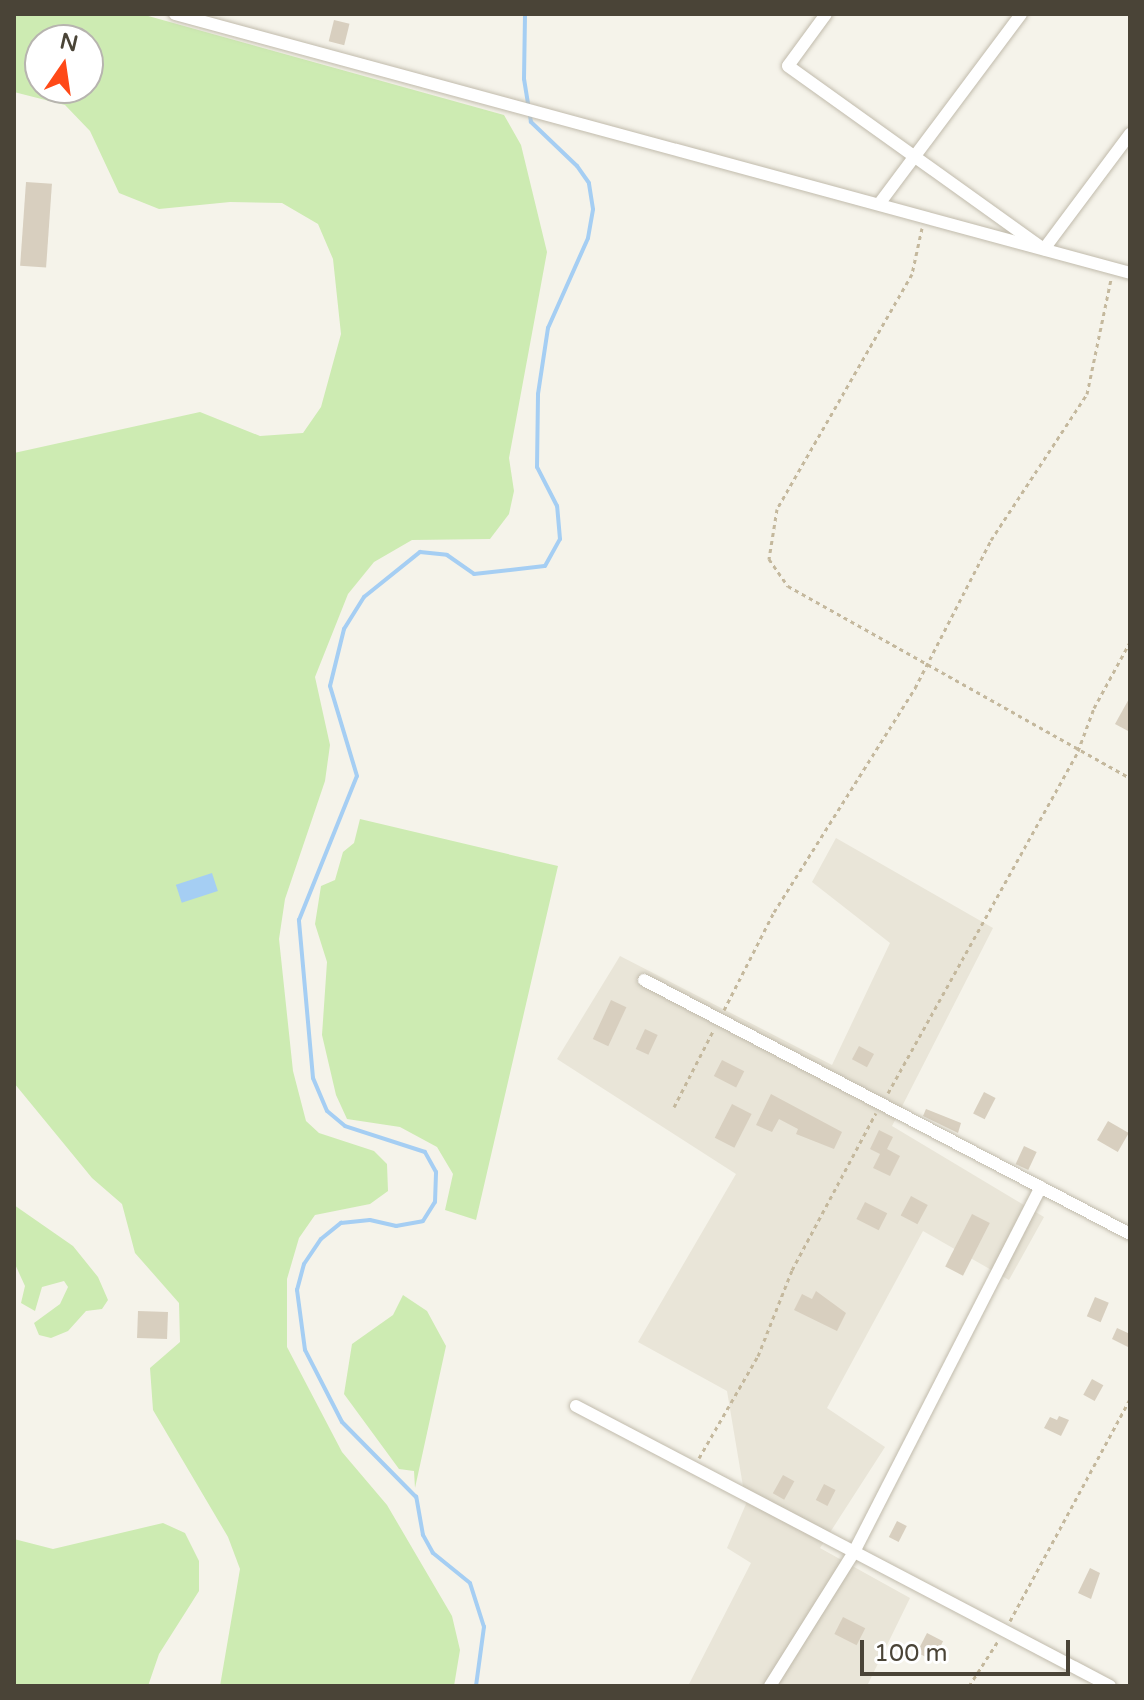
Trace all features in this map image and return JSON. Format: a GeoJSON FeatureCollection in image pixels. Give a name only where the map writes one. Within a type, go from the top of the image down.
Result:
{"type":"FeatureCollection","features":[{"type":"Feature","properties":{"kind":"street"},"geometry":{"type":"LineString","coordinates":[[175,14],[1130,273]]}},
{"type":"Feature","properties":{"kind":"street"},"geometry":{"type":"LineString","coordinates":[[826,14],[788,66],[1044,249]]}},
{"type":"Feature","properties":{"kind":"street"},"geometry":{"type":"LineString","coordinates":[[879,204],[1021,14]]}},
{"type":"Feature","properties":{"kind":"street"},"geometry":{"type":"LineString","coordinates":[[1044,249],[1130,134]]}},
{"type":"Feature","properties":{"kind":"street"},"geometry":{"type":"LineString","coordinates":[[644,980],[1130,1234]]}},
{"type":"Feature","properties":{"kind":"street"},"geometry":{"type":"LineString","coordinates":[[770,1686],[854,1552],[1041,1187]]}},
{"type":"Feature","properties":{"kind":"street"},"geometry":{"type":"LineString","coordinates":[[576,1406],[1110,1686]]}},
{"type":"Feature","properties":{"kind":"path"},"geometry":{"type":"LineString","coordinates":[[925,217],[912,274],[777,509],[769,559],[788,586],[1130,778]]}},
{"type":"Feature","properties":{"kind":"path"},"geometry":{"type":"LineString","coordinates":[[674,1107],[774,912],[927,665],[991,540],[1087,394],[1113,268]]}},
{"type":"Feature","properties":{"kind":"path"},"geometry":{"type":"LineString","coordinates":[[1078,751],[1094,708],[1130,642]]}},
{"type":"Feature","properties":{"kind":"path"},"geometry":{"type":"LineString","coordinates":[[969,1686],[1004,1630],[1130,1399]]}},
{"type":"Feature","properties":{"kind":"shaded area"},"geometry":{"type":"Polygon","coordinates":[[[836,838],[993,928],[892,1126],[1044,1217],[1009,1280],[923,1231],[827,1408],[885,1447],[820,1548],[910,1598],[867,1686],[688,1686],[751,1563],[727,1548],[746,1504],[727,1391],[638,1342],[736,1174],[557,1059],[620,956],[832,1065],[890,943],[812,882],[836,838]]]}},
{"type":"Feature","properties":{"kind":"green space"},"geometry":{"type":"Polygon","coordinates":[[[14,14],[141,14],[504,115],[521,145],[547,252],[509,458],[514,491],[509,514],[490,539],[412,540],[374,562],[348,594],[315,677],[330,745],[325,781],[285,899],[279,939],[293,1071],[306,1121],[319,1133],[374,1151],[387,1164],[388,1191],[370,1204],[315,1215],[299,1238],[287,1279],[287,1347],[342,1452],[387,1505],[452,1616],[460,1650],[454,1686],[220,1686],[240,1569],[228,1537],[153,1410],[150,1368],[180,1342],[179,1303],[135,1253],[122,1204],[92,1178],[14,1083],[14,453],[200,412],[260,436],[303,433],[321,407],[341,334],[333,259],[318,224],[282,203],[230,202],[159,209],[119,193],[90,131],[61,104],[104,104],[104,24],[24,24],[24,95],[14,92],[14,14]]]}},
{"type":"Feature","properties":{"kind":"green space"},"geometry":{"type":"Polygon","coordinates":[[[360,819],[558,866],[476,1220],[445,1210],[453,1174],[437,1147],[400,1127],[347,1119],[336,1095],[322,1035],[327,962],[315,924],[321,886],[335,880],[343,852],[354,843],[360,819]]]}},
{"type":"Feature","properties":{"kind":"green space"},"geometry":{"type":"Polygon","coordinates":[[[14,1205],[73,1246],[98,1277],[108,1300],[102,1309],[86,1311],[68,1331],[51,1338],[39,1335],[34,1323],[60,1304],[68,1287],[64,1281],[42,1287],[35,1311],[21,1303],[25,1286],[14,1262],[14,1205]]]}},
{"type":"Feature","properties":{"kind":"green space"},"geometry":{"type":"Polygon","coordinates":[[[403,1295],[427,1311],[446,1346],[415,1488],[414,1471],[399,1469],[344,1394],[352,1344],[393,1315],[403,1295]]]}},
{"type":"Feature","properties":{"kind":"green space"},"geometry":{"type":"Polygon","coordinates":[[[163,1523],[185,1533],[199,1561],[199,1591],[159,1654],[148,1686],[14,1686],[14,1539],[53,1549],[163,1523]]]}},
{"type":"Feature","properties":{"kind":"water"},"geometry":{"type":"Polygon","coordinates":[[[212,873],[218,891],[182,903],[176,885],[212,873]]]}},
{"type":"Feature","properties":{"kind":"building"},"geometry":{"type":"Polygon","coordinates":[[[334,20],[350,24],[344,45],[329,41],[334,20]]]}},
{"type":"Feature","properties":{"kind":"building"},"geometry":{"type":"Polygon","coordinates":[[[26,182],[52,184],[46,268],[20,266],[26,182]]]}},
{"type":"Feature","properties":{"kind":"building"},"geometry":{"type":"Polygon","coordinates":[[[1130,697],[1130,732],[1115,724],[1130,697]]]}},
{"type":"Feature","properties":{"kind":"building"},"geometry":{"type":"Polygon","coordinates":[[[611,1000],[626,1007],[608,1046],[593,1039],[611,1000]]]}},
{"type":"Feature","properties":{"kind":"building"},"geometry":{"type":"Polygon","coordinates":[[[645,1029],[658,1035],[648,1055],[636,1049],[645,1029]]]}},
{"type":"Feature","properties":{"kind":"building"},"geometry":{"type":"Polygon","coordinates":[[[859,1046],[874,1054],[867,1067],[852,1059],[859,1046]]]}},
{"type":"Feature","properties":{"kind":"building"},"geometry":{"type":"Polygon","coordinates":[[[722,1060],[744,1071],[736,1087],[714,1076],[722,1060]]]}},
{"type":"Feature","properties":{"kind":"building"},"geometry":{"type":"Polygon","coordinates":[[[984,1092],[996,1098],[985,1119],[973,1113],[984,1092]]]}},
{"type":"Feature","properties":{"kind":"building"},"geometry":{"type":"Polygon","coordinates":[[[771,1094],[842,1132],[834,1149],[796,1134],[798,1129],[779,1119],[772,1132],[756,1125],[771,1094]]]}},
{"type":"Feature","properties":{"kind":"building"},"geometry":{"type":"Polygon","coordinates":[[[732,1104],[752,1114],[734,1148],[715,1138],[732,1104]]]}},
{"type":"Feature","properties":{"kind":"building"},"geometry":{"type":"Polygon","coordinates":[[[926,1109],[961,1123],[958,1133],[923,1116],[926,1109]]]}},
{"type":"Feature","properties":{"kind":"building"},"geometry":{"type":"Polygon","coordinates":[[[1108,1121],[1129,1133],[1118,1152],[1097,1140],[1108,1121]]]}},
{"type":"Feature","properties":{"kind":"building"},"geometry":{"type":"Polygon","coordinates":[[[879,1130],[893,1137],[887,1149],[900,1156],[890,1176],[873,1168],[880,1154],[870,1149],[879,1130]]]}},
{"type":"Feature","properties":{"kind":"building"},"geometry":{"type":"Polygon","coordinates":[[[1024,1146],[1037,1152],[1028,1170],[1016,1164],[1024,1146]]]}},
{"type":"Feature","properties":{"kind":"building"},"geometry":{"type":"Polygon","coordinates":[[[911,1196],[928,1205],[917,1224],[901,1215],[911,1196]]]}},
{"type":"Feature","properties":{"kind":"building"},"geometry":{"type":"Polygon","coordinates":[[[865,1202],[887,1213],[879,1230],[856,1219],[865,1202]]]}},
{"type":"Feature","properties":{"kind":"building"},"geometry":{"type":"Polygon","coordinates":[[[972,1214],[990,1223],[963,1276],[945,1267],[972,1214]]]}},
{"type":"Feature","properties":{"kind":"building"},"geometry":{"type":"Polygon","coordinates":[[[816,1291],[846,1313],[837,1331],[794,1310],[802,1294],[812,1299],[816,1291]]]}},
{"type":"Feature","properties":{"kind":"building"},"geometry":{"type":"Polygon","coordinates":[[[1095,1297],[1109,1303],[1101,1322],[1087,1316],[1095,1297]]]}},
{"type":"Feature","properties":{"kind":"building"},"geometry":{"type":"Polygon","coordinates":[[[138,1311],[168,1312],[167,1339],[137,1338],[138,1311]]]}},
{"type":"Feature","properties":{"kind":"building"},"geometry":{"type":"Polygon","coordinates":[[[1117,1328],[1130,1334],[1130,1348],[1112,1339],[1117,1328]]]}},
{"type":"Feature","properties":{"kind":"building"},"geometry":{"type":"Polygon","coordinates":[[[1092,1379],[1103,1385],[1095,1401],[1083,1395],[1092,1379]]]}},
{"type":"Feature","properties":{"kind":"building"},"geometry":{"type":"Polygon","coordinates":[[[1059,1416],[1069,1420],[1061,1436],[1044,1428],[1050,1417],[1057,1420],[1059,1416]]]}},
{"type":"Feature","properties":{"kind":"building"},"geometry":{"type":"Polygon","coordinates":[[[783,1475],[794,1481],[784,1500],[773,1493],[783,1475]]]}},
{"type":"Feature","properties":{"kind":"building"},"geometry":{"type":"Polygon","coordinates":[[[824,1484],[836,1490],[827,1506],[816,1500],[824,1484]]]}},
{"type":"Feature","properties":{"kind":"building"},"geometry":{"type":"Polygon","coordinates":[[[897,1521],[907,1526],[899,1542],[889,1537],[897,1521]]]}},
{"type":"Feature","properties":{"kind":"building"},"geometry":{"type":"Polygon","coordinates":[[[1090,1568],[1100,1573],[1091,1599],[1078,1593],[1090,1568]]]}},
{"type":"Feature","properties":{"kind":"building"},"geometry":{"type":"Polygon","coordinates":[[[843,1617],[865,1628],[857,1645],[834,1634],[843,1617]]]}},
{"type":"Feature","properties":{"kind":"building"},"geometry":{"type":"Polygon","coordinates":[[[927,1633],[943,1641],[933,1661],[917,1653],[927,1633]]]}},
{"type":"Feature","properties":{"kind":"waterway"},"geometry":{"type":"LineString","coordinates":[[476,1686],[484,1627],[470,1583],[433,1553],[423,1535],[416,1497],[342,1422],[305,1350],[297,1290],[304,1264],[321,1239],[341,1223],[370,1220],[396,1226],[423,1221],[435,1202],[436,1172],[425,1152],[345,1126],[327,1111],[313,1078],[299,920],[357,776],[330,686],[344,629],[364,597],[420,552],[447,555],[474,574],[545,566],[560,539],[557,506],[537,467],[538,394],[548,328],[588,238],[593,209],[589,183],[577,166],[531,122],[524,79],[525,14]]}}]}
